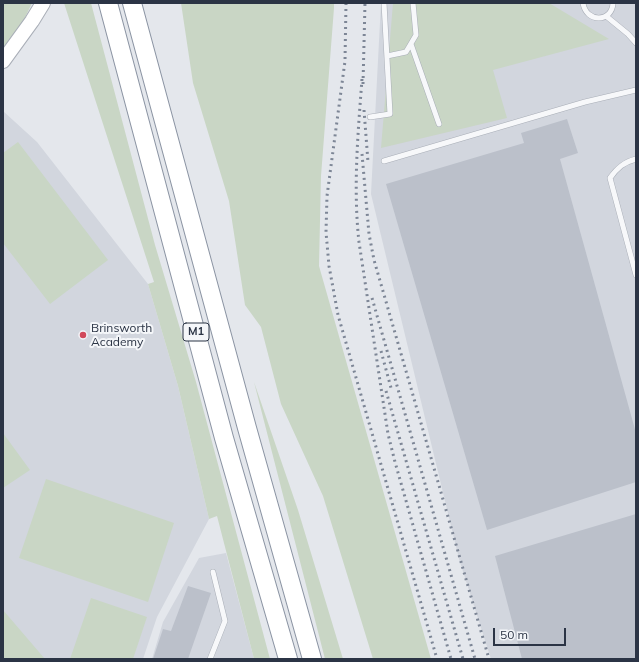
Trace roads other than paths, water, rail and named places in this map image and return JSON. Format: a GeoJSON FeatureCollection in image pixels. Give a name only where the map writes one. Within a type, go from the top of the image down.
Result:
{"type":"FeatureCollection","features":[{"type":"Feature","properties":{"kind":"highway","name":"M1"},"geometry":{"type":"LineString","coordinates":[[108,3],[224,438],[288,659]]}},
{"type":"Feature","properties":{"kind":"highway","name":"M1"},"geometry":{"type":"LineString","coordinates":[[132,3],[246,428],[312,659]]}},
{"type":"Feature","properties":{"kind":"main road"},"geometry":{"type":"LineString","coordinates":[[3,61],[43,3]]}},
{"type":"Feature","properties":{"kind":"lane"},"geometry":{"type":"LineString","coordinates":[[370,117],[390,114],[384,3]]}},
{"type":"Feature","properties":{"kind":"lane"},"geometry":{"type":"LineString","coordinates":[[387,56],[406,52],[416,34],[413,3]]}},
{"type":"Feature","properties":{"kind":"lane"},"geometry":{"type":"LineString","coordinates":[[583,3],[586,12],[595,18],[606,16],[612,10],[613,3]]}},
{"type":"Feature","properties":{"kind":"lane"},"geometry":{"type":"LineString","coordinates":[[606,16],[628,34],[636,43]]}},
{"type":"Feature","properties":{"kind":"lane"},"geometry":{"type":"LineString","coordinates":[[411,44],[439,124]]}},
{"type":"Feature","properties":{"kind":"lane"},"geometry":{"type":"LineString","coordinates":[[384,161],[585,102],[636,90]]}},
{"type":"Feature","properties":{"kind":"lane"},"geometry":{"type":"LineString","coordinates":[[636,159],[629,161],[618,168],[610,178],[636,275]]}},
{"type":"Feature","properties":{"kind":"lane"},"geometry":{"type":"LineString","coordinates":[[210,659],[225,621],[213,572]]}},
{"type":"Feature","properties":{"kind":"railway"},"geometry":{"type":"LineString","coordinates":[[346,3],[345,61],[327,196],[326,232],[329,266],[338,315],[437,659]]}},
{"type":"Feature","properties":{"kind":"railway"},"geometry":{"type":"LineString","coordinates":[[363,84],[365,3]]}},
{"type":"Feature","properties":{"kind":"railway"},"geometry":{"type":"LineString","coordinates":[[362,79],[356,181],[357,222],[388,434],[451,659]]}},
{"type":"Feature","properties":{"kind":"railway"},"geometry":{"type":"LineString","coordinates":[[364,110],[368,162]]}},
{"type":"Feature","properties":{"kind":"railway"},"geometry":{"type":"LineString","coordinates":[[362,154],[369,234],[374,260],[489,659]]}},
{"type":"Feature","properties":{"kind":"railway"},"geometry":{"type":"LineString","coordinates":[[372,298],[475,659]]}},
{"type":"Feature","properties":{"kind":"railway"},"geometry":{"type":"LineString","coordinates":[[381,351],[391,388]]}},
{"type":"Feature","properties":{"kind":"railway"},"geometry":{"type":"LineString","coordinates":[[386,391],[463,659]]}},
{"type":"Feature","properties":{"kind":"place","name":"Brinsworth Academy"},"geometry":{"type":"Point","coordinates":[83,335]}}]}
